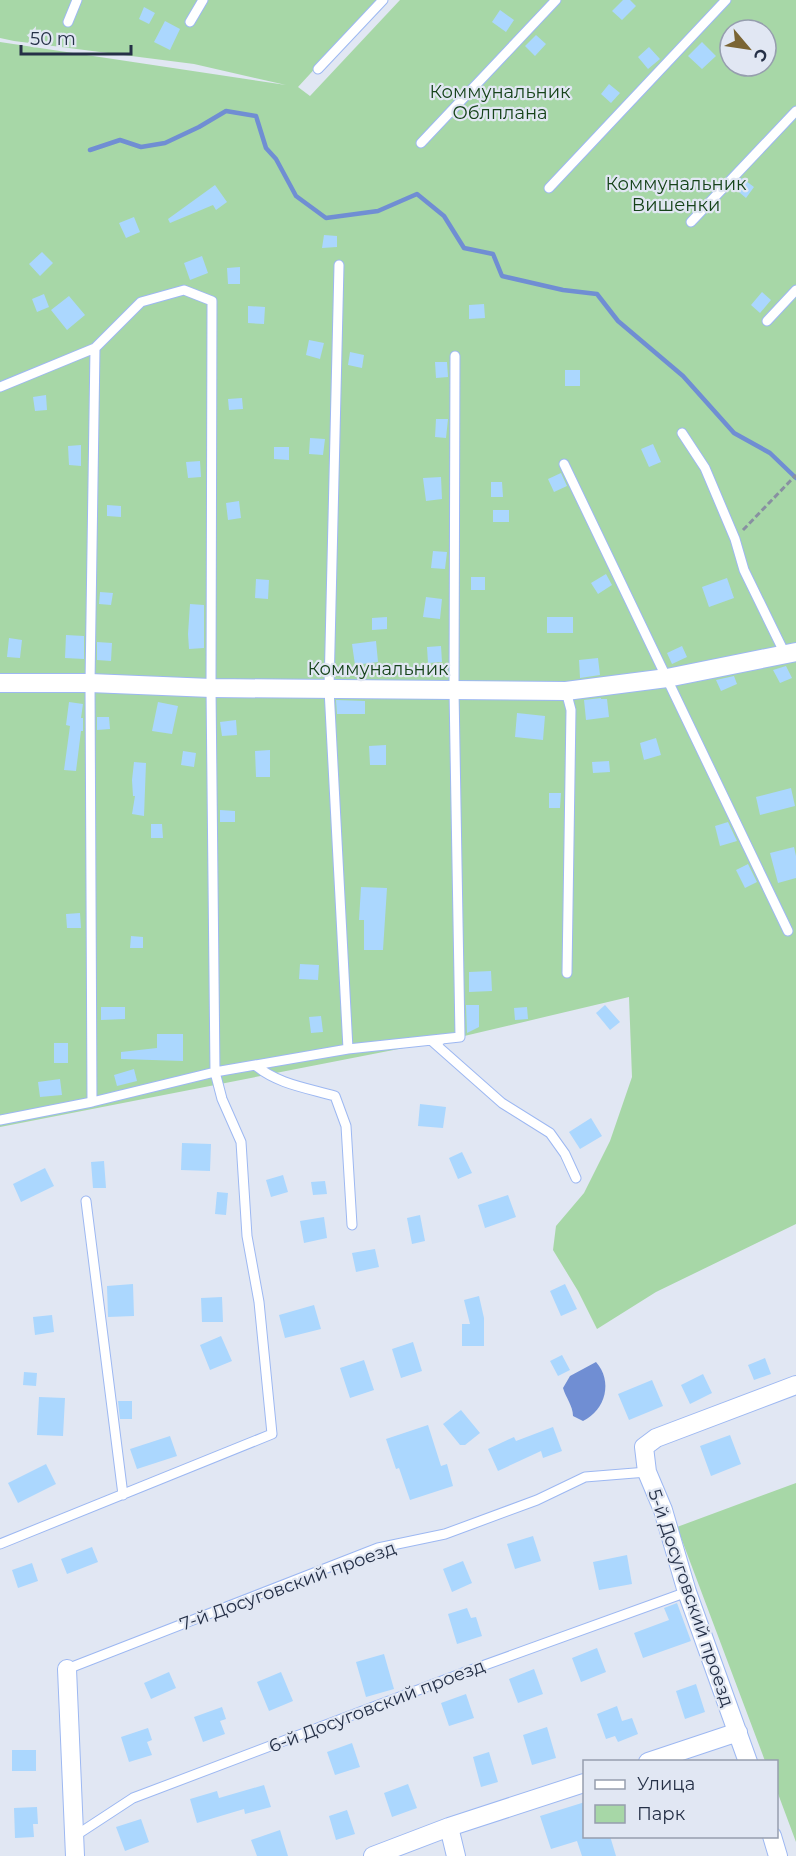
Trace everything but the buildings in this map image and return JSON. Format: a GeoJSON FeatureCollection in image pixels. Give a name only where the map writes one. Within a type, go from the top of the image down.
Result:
{"type":"FeatureCollection","features":[{"type":"Feature","properties":{"kind":"street"},"geometry":{"type":"LineString","coordinates":[[0,683],[90,683],[211,688],[566,691],[667,678],[791,653]]}},
{"type":"Feature","properties":{"kind":"street","name":"5-й Досуговский проезд"},"geometry":{"type":"LineString","coordinates":[[748,1760],[687,1592],[663,1510],[647,1472],[644,1447],[656,1438],[796,1384]]}},
{"type":"Feature","properties":{"kind":"street"},"geometry":{"type":"LineString","coordinates":[[67,1669],[75,1856]]}},
{"type":"Feature","properties":{"kind":"street"},"geometry":{"type":"LineString","coordinates":[[651,1760],[738,1732]]}},
{"type":"Feature","properties":{"kind":"street"},"geometry":{"type":"LineString","coordinates":[[373,1856],[449,1827],[583,1784]]}},
{"type":"Feature","properties":{"kind":"street"},"geometry":{"type":"LineString","coordinates":[[449,1827],[456,1856]]}},
{"type":"Feature","properties":{"kind":"street"},"geometry":{"type":"LineString","coordinates":[[772,1838],[778,1856]]}},
{"type":"Feature","properties":{"kind":"lane"},"geometry":{"type":"LineString","coordinates":[[68,22],[77,0]]}},
{"type":"Feature","properties":{"kind":"lane"},"geometry":{"type":"LineString","coordinates":[[190,22],[203,0]]}},
{"type":"Feature","properties":{"kind":"lane"},"geometry":{"type":"LineString","coordinates":[[318,69],[383,0]]}},
{"type":"Feature","properties":{"kind":"lane"},"geometry":{"type":"LineString","coordinates":[[421,143],[556,0]]}},
{"type":"Feature","properties":{"kind":"lane"},"geometry":{"type":"LineString","coordinates":[[549,188],[726,0]]}},
{"type":"Feature","properties":{"kind":"lane"},"geometry":{"type":"LineString","coordinates":[[691,222],[796,111]]}},
{"type":"Feature","properties":{"kind":"lane"},"geometry":{"type":"LineString","coordinates":[[339,265],[329,688],[348,1049]]}},
{"type":"Feature","properties":{"kind":"lane"},"geometry":{"type":"LineString","coordinates":[[0,387],[95,348],[141,302],[184,290],[212,301],[211,688],[215,1072],[222,1099],[241,1142],[248,1236],[259,1302],[272,1434],[0,1544]]}},
{"type":"Feature","properties":{"kind":"lane"},"geometry":{"type":"LineString","coordinates":[[767,321],[796,290]]}},
{"type":"Feature","properties":{"kind":"lane"},"geometry":{"type":"LineString","coordinates":[[92,1102],[90,683],[95,348]]}},
{"type":"Feature","properties":{"kind":"lane"},"geometry":{"type":"LineString","coordinates":[[455,356],[454,690],[460,1037]]}},
{"type":"Feature","properties":{"kind":"lane"},"geometry":{"type":"LineString","coordinates":[[682,433],[705,468],[735,539],[744,570],[791,653]]}},
{"type":"Feature","properties":{"kind":"lane"},"geometry":{"type":"LineString","coordinates":[[564,464],[789,931]]}},
{"type":"Feature","properties":{"kind":"lane"},"geometry":{"type":"LineString","coordinates":[[566,691],[571,710],[567,973]]}},
{"type":"Feature","properties":{"kind":"lane"},"geometry":{"type":"LineString","coordinates":[[0,1120],[92,1102],[215,1072],[348,1049],[460,1037]]}},
{"type":"Feature","properties":{"kind":"lane"},"geometry":{"type":"LineString","coordinates":[[460,1037],[433,1042],[502,1103],[550,1133],[565,1154],[576,1178]]}},
{"type":"Feature","properties":{"kind":"lane"},"geometry":{"type":"LineString","coordinates":[[255,1065],[267,1075],[335,1096],[346,1126],[352,1225]]}},
{"type":"Feature","properties":{"kind":"lane"},"geometry":{"type":"LineString","coordinates":[[86,1201],[123,1495]]}},
{"type":"Feature","properties":{"kind":"lane","name":"7-й Досуговский проезд"},"geometry":{"type":"LineString","coordinates":[[67,1669],[378,1548],[445,1534],[537,1500],[585,1477],[647,1472]]}},
{"type":"Feature","properties":{"kind":"lane","name":"6-й Досуговский проезд"},"geometry":{"type":"LineString","coordinates":[[75,1836],[133,1798],[471,1670],[687,1592]]}},
{"type":"Feature","properties":{"kind":"path"},"geometry":{"type":"LineString","coordinates":[[735,539],[796,475]]}},
{"type":"Feature","properties":{"kind":"green space","name":"Коммунальник"},"geometry":{"type":"Polygon","coordinates":[[[0,0],[378,0],[298,87],[310,96],[400,0],[796,0],[796,1224],[656,1292],[597,1329],[578,1291],[553,1250],[556,1226],[584,1193],[610,1141],[632,1077],[629,997],[460,1037],[0,1127],[0,42],[286,85],[194,64],[0,38],[0,0]]]}},
{"type":"Feature","properties":{"kind":"green space"},"geometry":{"type":"Polygon","coordinates":[[[796,1483],[796,1842],[778,1794],[778,1760],[765,1760],[677,1527],[796,1483]]]}},
{"type":"Feature","properties":{"kind":"water"},"geometry":{"type":"Polygon","coordinates":[[[596,1362],[604,1378],[604,1394],[597,1410],[583,1421],[573,1416],[563,1388],[570,1376],[596,1362]]]}},
{"type":"Feature","properties":{"kind":"waterway"},"geometry":{"type":"LineString","coordinates":[[90,150],[120,140],[141,147],[165,143],[226,111],[256,116],[266,148],[276,159],[296,196],[326,218],[378,211],[417,194],[444,216],[464,248],[493,254],[502,276],[563,290],[597,294],[618,321],[683,376],[734,433],[770,453],[796,478]]}},
{"type":"Feature","properties":{"kind":"park label","name":"Коммунальник Облплана"},"geometry":{"type":"Point","coordinates":[500,102]}},
{"type":"Feature","properties":{"kind":"park label","name":"Коммунальник Вишенки"},"geometry":{"type":"Point","coordinates":[676,194]}}]}
